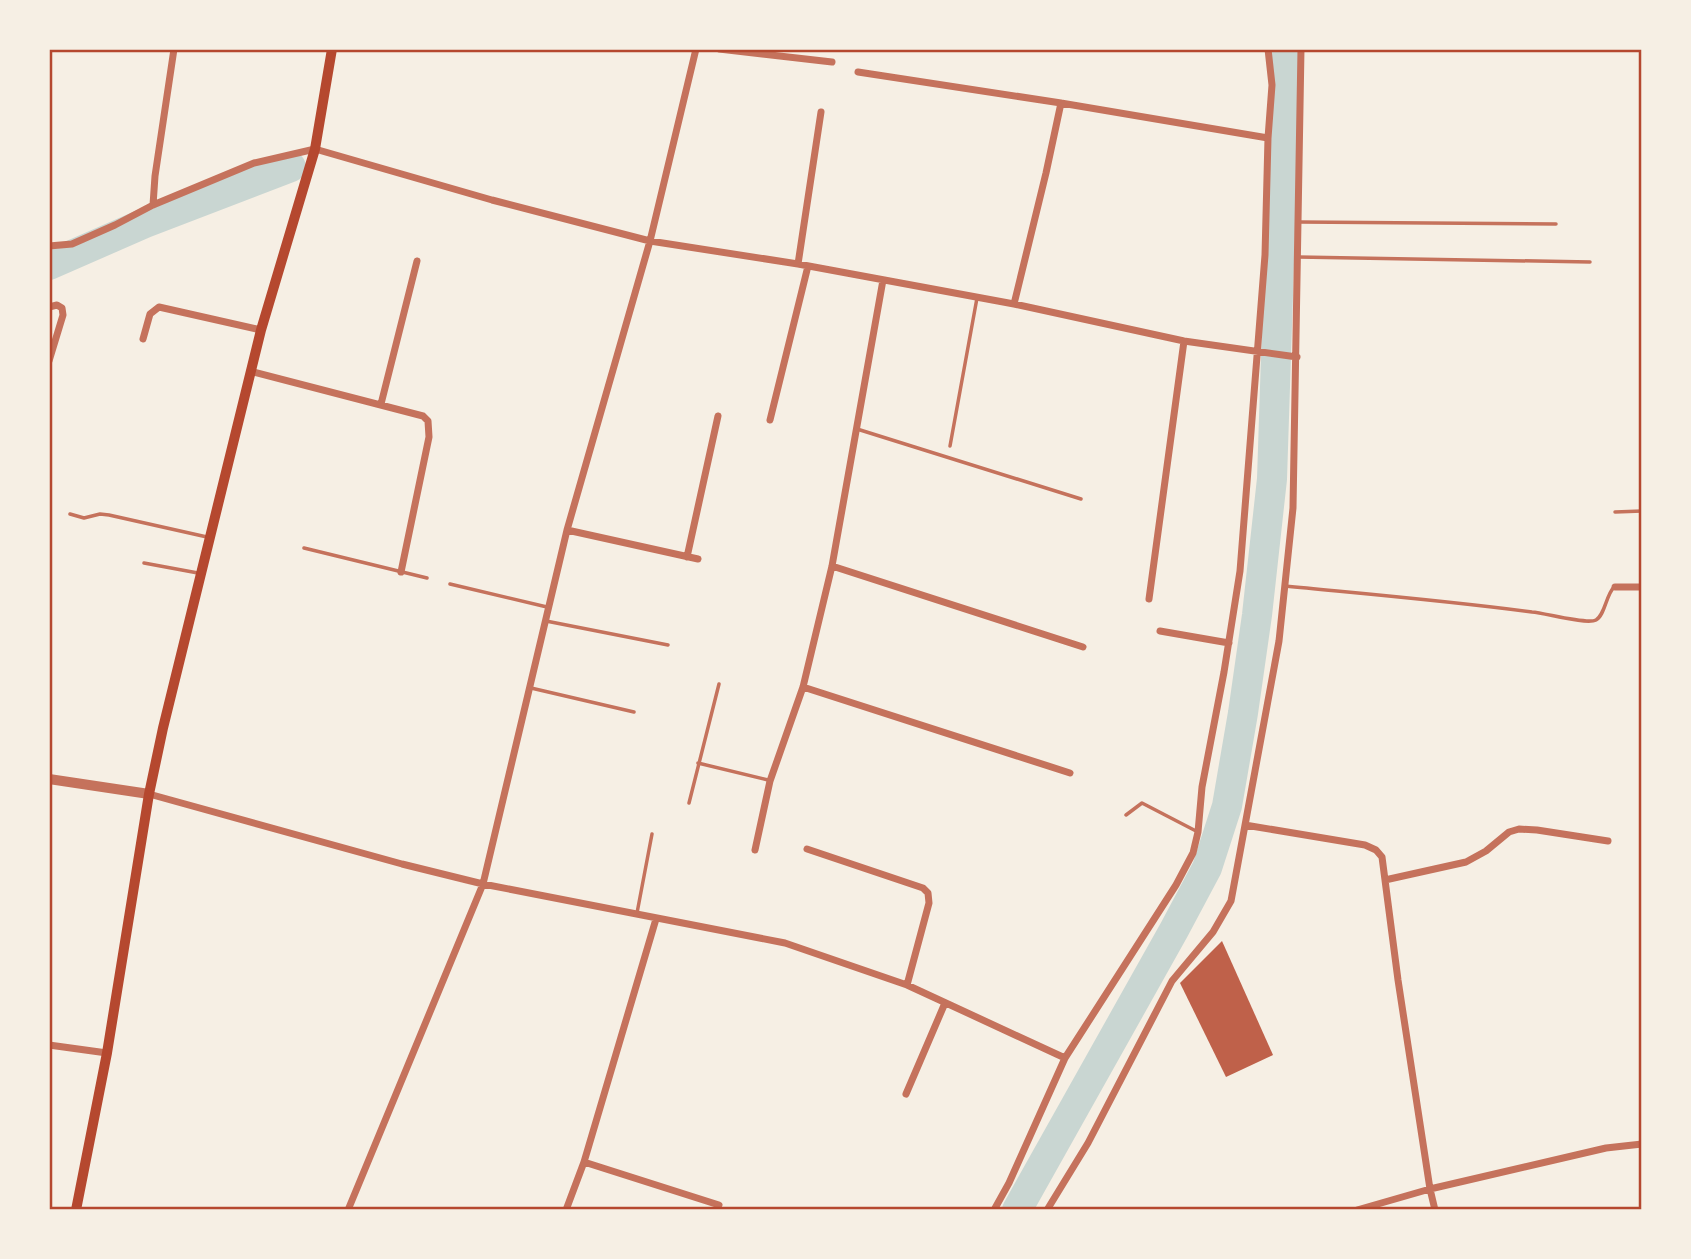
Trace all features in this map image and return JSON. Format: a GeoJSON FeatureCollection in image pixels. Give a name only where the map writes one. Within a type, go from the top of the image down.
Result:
{"type":"FeatureCollection","features":[{"type":"Feature","properties":{"kind":"main road"},"geometry":{"type":"LineString","coordinates":[[76,1210],[107,1053],[149,794],[163,728],[261,330],[315,149],[332,49]]}},
{"type":"Feature","properties":{"kind":"street"},"geometry":{"type":"LineString","coordinates":[[153,205],[174,49]]}},
{"type":"Feature","properties":{"kind":"street"},"geometry":{"type":"LineString","coordinates":[[348,1210],[483,884],[567,530],[650,241],[696,49]]}},
{"type":"Feature","properties":{"kind":"street"},"geometry":{"type":"LineString","coordinates":[[719,49],[832,62]]}},
{"type":"Feature","properties":{"kind":"street"},"geometry":{"type":"LineString","coordinates":[[994,1210],[1009,1183],[1065,1058],[1176,885],[1193,853],[1198,832],[1202,787],[1240,571],[1262,352],[1272,85],[1268,49]]}},
{"type":"Feature","properties":{"kind":"street"},"geometry":{"type":"LineString","coordinates":[[1047,1210],[1088,1143],[1172,981],[1213,932],[1231,901],[1279,641],[1293,508],[1301,49]]}},
{"type":"Feature","properties":{"kind":"street"},"geometry":{"type":"LineString","coordinates":[[858,72],[1268,138]]}},
{"type":"Feature","properties":{"kind":"street"},"geometry":{"type":"LineString","coordinates":[[1014,304],[1061,103]]}},
{"type":"Feature","properties":{"kind":"street"},"geometry":{"type":"LineString","coordinates":[[798,264],[821,113]]}},
{"type":"Feature","properties":{"kind":"street"},"geometry":{"type":"LineString","coordinates":[[49,246],[72,244],[153,205],[254,163],[315,149],[492,200],[650,241],[798,264],[1014,304],[1184,341],[1294,357]]}},
{"type":"Feature","properties":{"kind":"street"},"geometry":{"type":"LineString","coordinates":[[381,404],[418,261]]}},
{"type":"Feature","properties":{"kind":"street"},"geometry":{"type":"LineString","coordinates":[[770,420],[808,266]]}},
{"type":"Feature","properties":{"kind":"street"},"geometry":{"type":"LineString","coordinates":[[755,850],[770,781],[803,687],[832,566],[883,280]]}},
{"type":"Feature","properties":{"kind":"street"},"geometry":{"type":"LineString","coordinates":[[49,307],[57,305],[62,308],[62,315],[49,360]]}},
{"type":"Feature","properties":{"kind":"street"},"geometry":{"type":"LineString","coordinates":[[143,339],[150,314],[159,307],[261,330]]}},
{"type":"Feature","properties":{"kind":"street"},"geometry":{"type":"LineString","coordinates":[[1149,599],[1184,341]]}},
{"type":"Feature","properties":{"kind":"street"},"geometry":{"type":"LineString","coordinates":[[250,372],[381,404],[423,416],[428,421],[429,437],[401,572]]}},
{"type":"Feature","properties":{"kind":"street"},"geometry":{"type":"LineString","coordinates":[[687,557],[718,416]]}},
{"type":"Feature","properties":{"kind":"street"},"geometry":{"type":"LineString","coordinates":[[567,530],[698,559]]}},
{"type":"Feature","properties":{"kind":"street"},"geometry":{"type":"LineString","coordinates":[[832,566],[1083,648]]}},
{"type":"Feature","properties":{"kind":"street"},"geometry":{"type":"LineString","coordinates":[[1615,587],[1642,587]]}},
{"type":"Feature","properties":{"kind":"street"},"geometry":{"type":"LineString","coordinates":[[1160,631],[1229,643]]}},
{"type":"Feature","properties":{"kind":"street"},"geometry":{"type":"LineString","coordinates":[[803,687],[1070,773]]}},
{"type":"Feature","properties":{"kind":"street"},"geometry":{"type":"LineString","coordinates":[[49,779],[149,794],[483,884],[785,943],[906,985],[1065,1058]]}},
{"type":"Feature","properties":{"kind":"street"},"geometry":{"type":"LineString","coordinates":[[1245,824],[1365,845],[1376,850],[1382,857],[1398,980],[1435,1210]]}},
{"type":"Feature","properties":{"kind":"street"},"geometry":{"type":"LineString","coordinates":[[1385,880],[1466,862],[1486,851],[1509,832],[1519,829],[1608,841]]}},
{"type":"Feature","properties":{"kind":"street"},"geometry":{"type":"LineString","coordinates":[[807,849],[923,888],[928,893],[929,903],[906,985]]}},
{"type":"Feature","properties":{"kind":"street"},"geometry":{"type":"LineString","coordinates":[[566,1210],[584,1162],[656,919]]}},
{"type":"Feature","properties":{"kind":"street"},"geometry":{"type":"LineString","coordinates":[[906,1094],[945,1003]]}},
{"type":"Feature","properties":{"kind":"street"},"geometry":{"type":"LineString","coordinates":[[49,1045],[107,1053]]}},
{"type":"Feature","properties":{"kind":"street"},"geometry":{"type":"LineString","coordinates":[[1357,1210],[1430,1189],[1606,1148],[1642,1144]]}},
{"type":"Feature","properties":{"kind":"street"},"geometry":{"type":"LineString","coordinates":[[584,1162],[719,1205]]}},
{"type":"Feature","properties":{"kind":"lane"},"geometry":{"type":"LineString","coordinates":[[1298,222],[1556,224]]}},
{"type":"Feature","properties":{"kind":"lane"},"geometry":{"type":"LineString","coordinates":[[1298,257],[1590,262]]}},
{"type":"Feature","properties":{"kind":"lane"},"geometry":{"type":"LineString","coordinates":[[950,446],[977,298]]}},
{"type":"Feature","properties":{"kind":"lane"},"geometry":{"type":"LineString","coordinates":[[857,429],[1081,499]]}},
{"type":"Feature","properties":{"kind":"lane"},"geometry":{"type":"LineString","coordinates":[[1615,512],[1642,511]]}},
{"type":"Feature","properties":{"kind":"lane"},"geometry":{"type":"LineString","coordinates":[[70,514],[84,518],[109,514],[209,538]]}},
{"type":"Feature","properties":{"kind":"lane"},"geometry":{"type":"LineString","coordinates":[[304,548],[427,578]]}},
{"type":"Feature","properties":{"kind":"lane"},"geometry":{"type":"LineString","coordinates":[[144,563],[200,573]]}},
{"type":"Feature","properties":{"kind":"lane"},"geometry":{"type":"LineString","coordinates":[[450,584],[550,608]]}},
{"type":"Feature","properties":{"kind":"lane"},"geometry":{"type":"LineString","coordinates":[[1285,586],[1535,612],[1578,621],[1597,620],[1610,591],[1615,587]]}},
{"type":"Feature","properties":{"kind":"lane"},"geometry":{"type":"LineString","coordinates":[[546,621],[668,645]]}},
{"type":"Feature","properties":{"kind":"lane"},"geometry":{"type":"LineString","coordinates":[[689,803],[719,684]]}},
{"type":"Feature","properties":{"kind":"lane"},"geometry":{"type":"LineString","coordinates":[[529,688],[634,712]]}},
{"type":"Feature","properties":{"kind":"lane"},"geometry":{"type":"LineString","coordinates":[[698,764],[770,781]]}},
{"type":"Feature","properties":{"kind":"lane"},"geometry":{"type":"LineString","coordinates":[[1126,815],[1142,803],[1198,832]]}},
{"type":"Feature","properties":{"kind":"lane"},"geometry":{"type":"LineString","coordinates":[[637,915],[652,834]]}},
{"type":"Feature","properties":{"kind":"building"},"geometry":{"type":"Polygon","coordinates":[[[1222,941],[1273,1055],[1226,1077],[1180,983],[1222,941]]]}},
{"type":"Feature","properties":{"kind":"waterway"},"geometry":{"type":"LineString","coordinates":[[1017,1210],[1207,868],[1227,806],[1257,615],[1272,479],[1286,49]]}},
{"type":"Feature","properties":{"kind":"waterway"},"geometry":{"type":"LineString","coordinates":[[49,265],[145,223],[291,167]]}}]}
